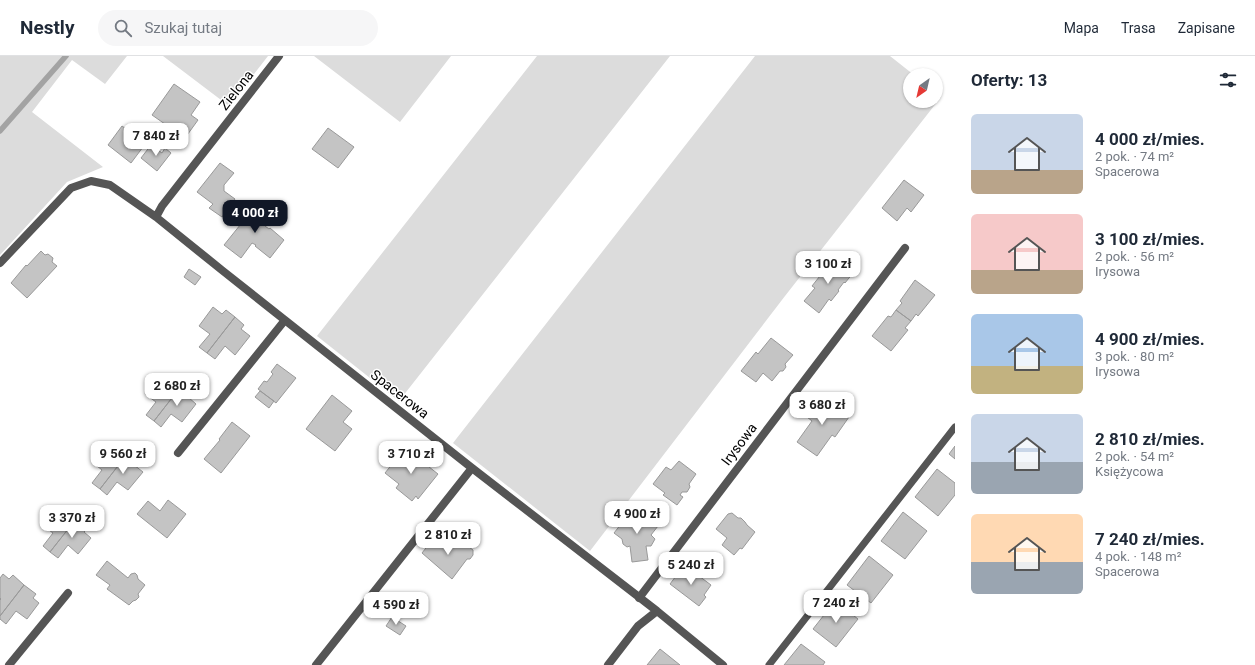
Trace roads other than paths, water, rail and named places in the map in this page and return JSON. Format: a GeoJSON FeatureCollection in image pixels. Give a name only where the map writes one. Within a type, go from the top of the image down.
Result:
{"type":"FeatureCollection","features":[{"type":"Feature","properties":{"kind":"street","name":"Zielona"},"geometry":{"type":"LineString","coordinates":[[156,217],[162,206],[279,56]]}},
{"type":"Feature","properties":{"kind":"street","name":"Spacerowa"},"geometry":{"type":"LineString","coordinates":[[0,263],[71,188],[91,181],[110,185],[156,217],[284,320],[657,611],[723,665]]}},
{"type":"Feature","properties":{"kind":"street","name":"Irysowa"},"geometry":{"type":"LineString","coordinates":[[639,598],[904,248]]}},
{"type":"Feature","properties":{"kind":"street"},"geometry":{"type":"LineString","coordinates":[[178,453],[284,320]]}},
{"type":"Feature","properties":{"kind":"street"},"geometry":{"type":"LineString","coordinates":[[316,665],[472,468]]}},
{"type":"Feature","properties":{"kind":"street"},"geometry":{"type":"LineString","coordinates":[[9,665],[68,593]]}},
{"type":"Feature","properties":{"kind":"street"},"geometry":{"type":"LineString","coordinates":[[608,665],[638,626],[657,611]]}},
{"type":"Feature","properties":{"kind":"lane"},"geometry":{"type":"LineString","coordinates":[[769,665],[955,427]]}},
{"type":"Feature","properties":{"kind":"waterway"},"geometry":{"type":"LineString","coordinates":[[0,131],[66,56]]}}]}
